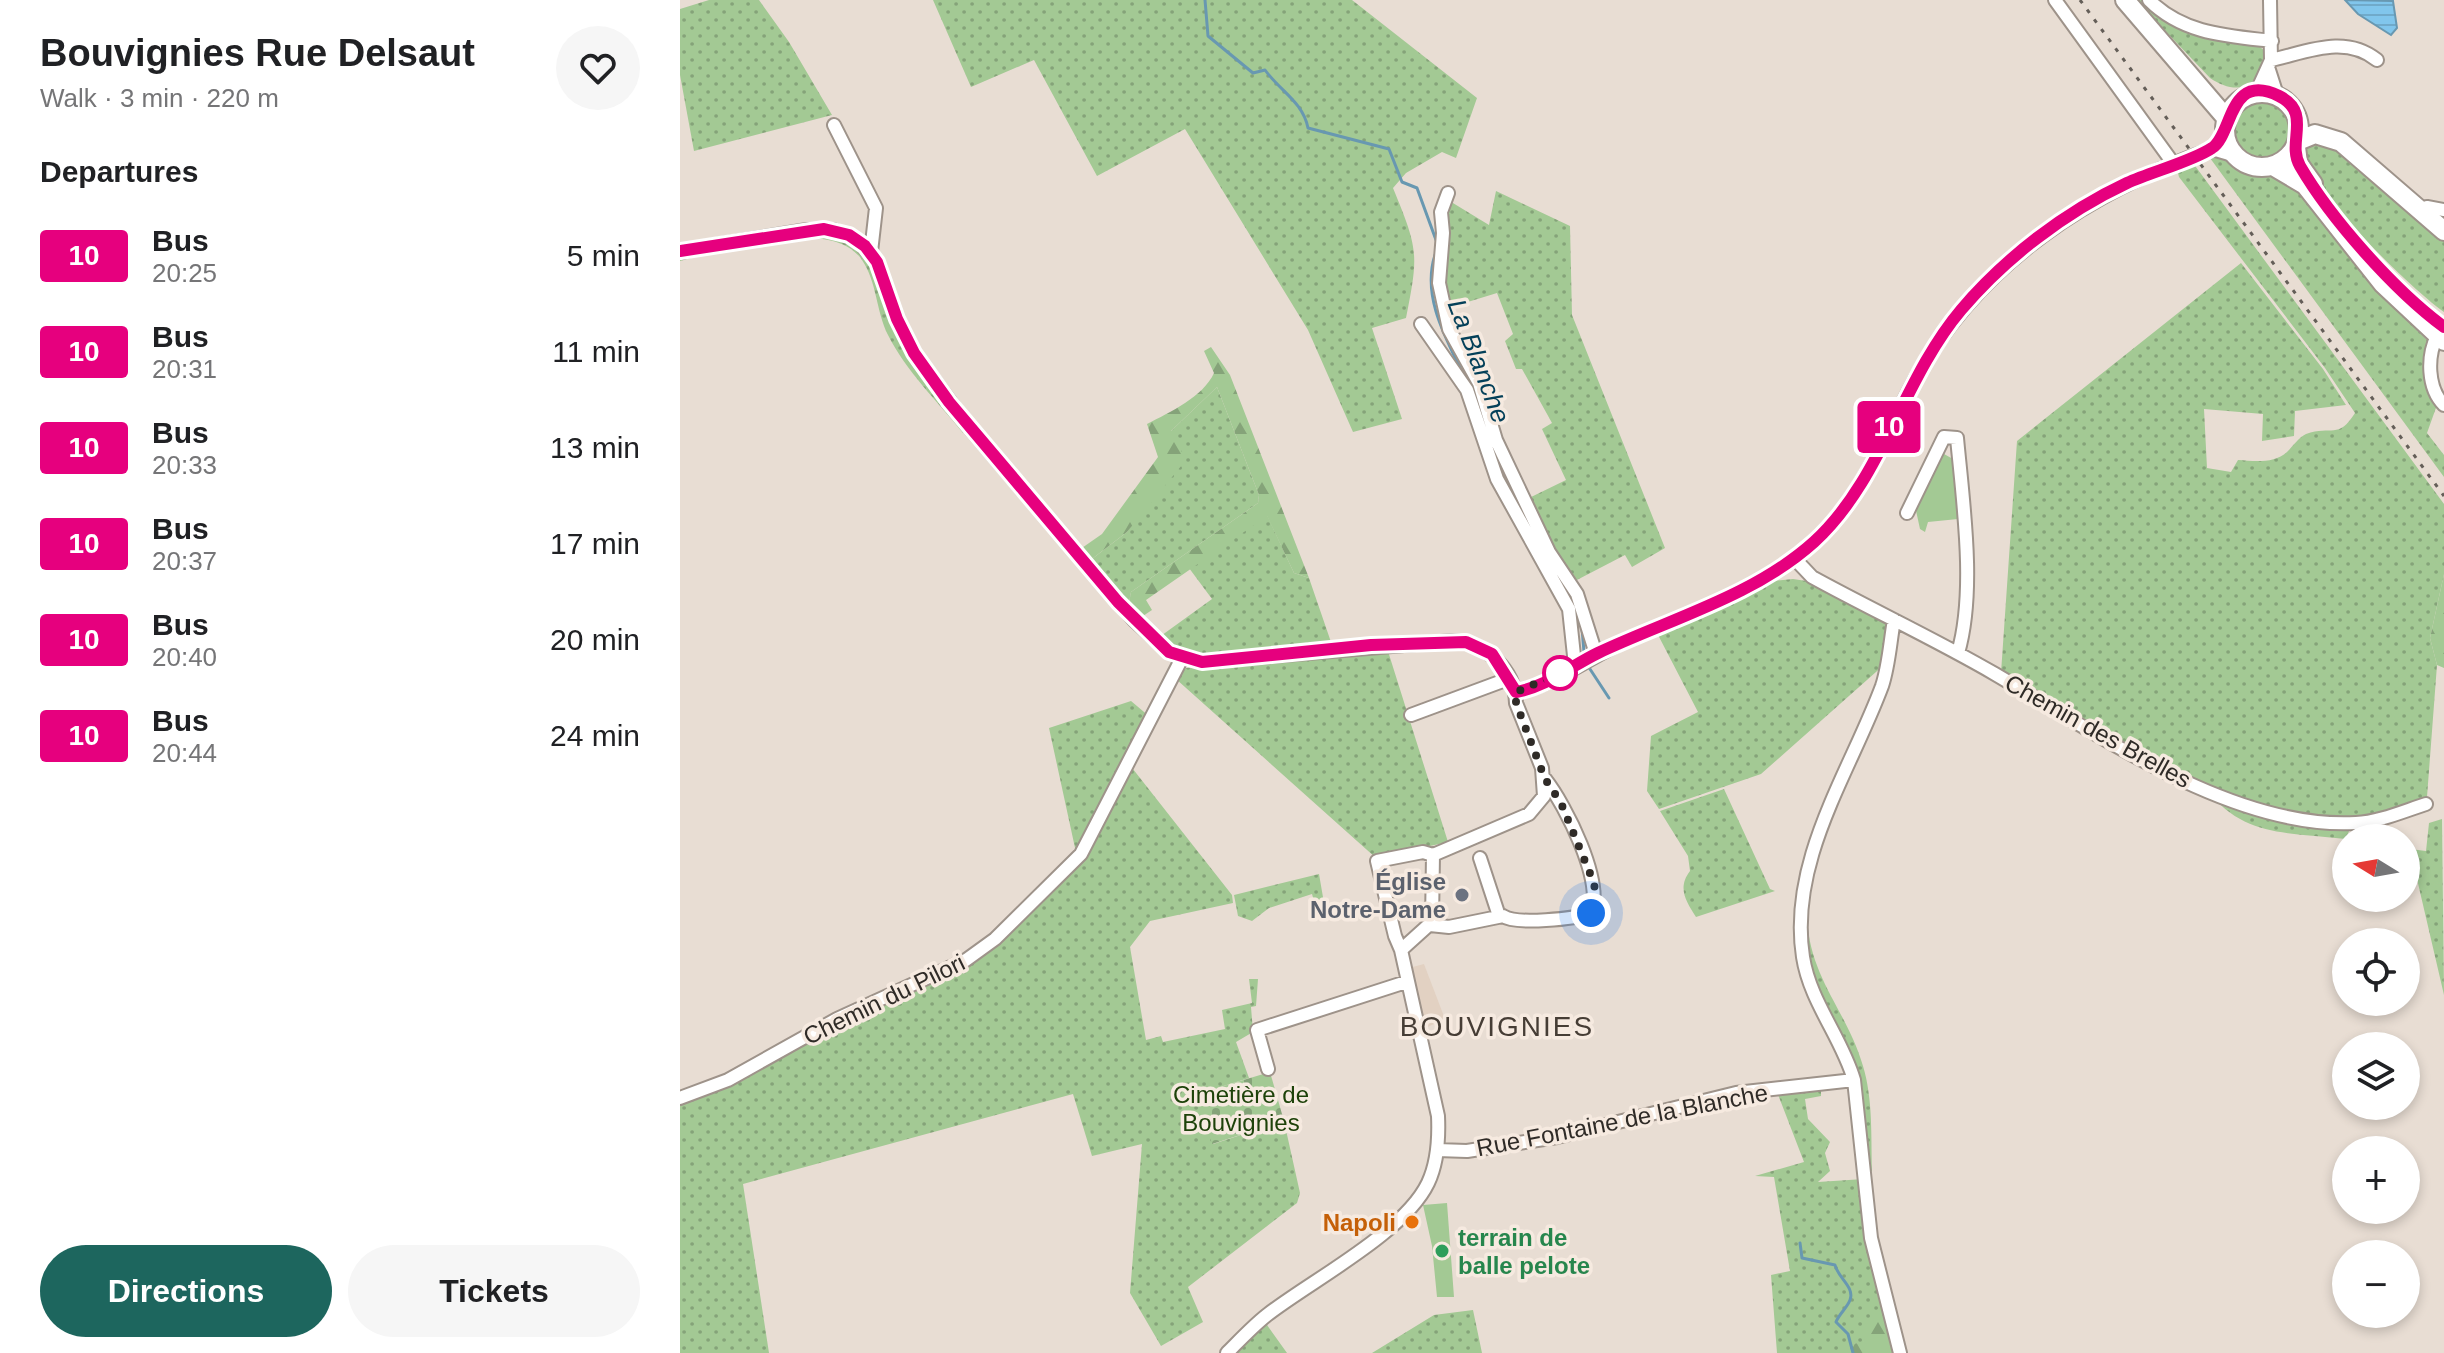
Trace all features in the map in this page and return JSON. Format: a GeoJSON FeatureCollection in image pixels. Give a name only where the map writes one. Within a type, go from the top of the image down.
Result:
{"type":"FeatureCollection","features":[{"type":"Feature","properties":{"kind":"highway"},"geometry":{"type":"LineString","coordinates":[[2125,0],[2183,63],[2226,123]]}},
{"type":"Feature","properties":{"kind":"highway"},"geometry":{"type":"LineString","coordinates":[[2183,63],[2216,87],[2277,95],[2289,104],[2298,117],[2342,136],[2436,209],[2444,221]]}},
{"type":"Feature","properties":{"kind":"highway"},"geometry":{"type":"LineString","coordinates":[[2252,94],[2235,105],[2226,123],[2226,138],[2236,156],[2249,164],[2273,166],[2305,185],[2383,284],[2442,335]]}},
{"type":"Feature","properties":{"kind":"highway"},"geometry":{"type":"LineString","coordinates":[[2298,117],[2297,144],[2302,168],[2369,257],[2442,335]]}},
{"type":"Feature","properties":{"kind":"highway"},"geometry":{"type":"LineString","coordinates":[[2273,166],[2286,158],[2297,144],[2315,134],[2341,142],[2444,231]]}},
{"type":"Feature","properties":{"kind":"street"},"geometry":{"type":"LineString","coordinates":[[2055,0],[2173,163]]}},
{"type":"Feature","properties":{"kind":"street"},"geometry":{"type":"LineString","coordinates":[[2149,0],[2169,17],[2196,30],[2272,41]]}},
{"type":"Feature","properties":{"kind":"street"},"geometry":{"type":"LineString","coordinates":[[2270,0],[2270,65],[2277,95]]}},
{"type":"Feature","properties":{"kind":"street"},"geometry":{"type":"LineString","coordinates":[[2252,94],[2270,65],[2337,45],[2362,49],[2377,60]]}},
{"type":"Feature","properties":{"kind":"street"},"geometry":{"type":"LineString","coordinates":[[1516,692],[1755,584],[1794,558],[1843,510],[1924,363],[1977,293],[2017,255],[2095,199],[2173,163],[2212,149],[2223,137],[2226,123]]}},
{"type":"Feature","properties":{"kind":"street"},"geometry":{"type":"LineString","coordinates":[[834,125],[876,208],[871,252],[906,336],[949,402],[1134,620],[1169,652],[1202,662],[1371,645],[1466,642],[1492,654],[1516,692],[1516,703],[1545,779],[1561,803],[1594,883],[1596,898],[1591,913],[1580,917],[1509,920],[1499,916],[1449,927],[1430,925],[1401,950]]}},
{"type":"Feature","properties":{"kind":"street"},"geometry":{"type":"LineString","coordinates":[[2212,149],[2236,156]]}},
{"type":"Feature","properties":{"kind":"street"},"geometry":{"type":"LineString","coordinates":[[1448,193],[1441,212],[1439,272],[1445,318],[1479,383],[1507,465],[1549,552],[1577,594],[1585,660]]}},
{"type":"Feature","properties":{"kind":"street"},"geometry":{"type":"LineString","coordinates":[[680,251],[824,229],[849,235],[871,252]]}},
{"type":"Feature","properties":{"kind":"street"},"geometry":{"type":"LineString","coordinates":[[1421,324],[1467,390],[1497,479],[1569,609],[1585,660]]}},
{"type":"Feature","properties":{"kind":"street"},"geometry":{"type":"LineString","coordinates":[[2442,335],[2430,357],[2433,381],[2444,405]]}},
{"type":"Feature","properties":{"kind":"street"},"geometry":{"type":"LineString","coordinates":[[1907,513],[1944,437],[1957,438],[1967,529],[1963,630],[1958,653]]}},
{"type":"Feature","properties":{"kind":"street","name":"Chemin des Brelles"},"geometry":{"type":"LineString","coordinates":[[1794,558],[1812,577],[1958,653],[2135,756],[2253,808],[2331,823],[2356,823],[2426,804]]}},
{"type":"Feature","properties":{"kind":"street"},"geometry":{"type":"LineString","coordinates":[[1894,620],[1882,686],[1809,864],[1801,921],[1806,971],[1849,1061],[1854,1080],[1871,1238],[1900,1353]]}},
{"type":"Feature","properties":{"kind":"street","name":"Chemin du Pilori"},"geometry":{"type":"LineString","coordinates":[[680,1098],[728,1080],[837,1019],[966,960],[995,939],[1081,854],[1182,658]]}},
{"type":"Feature","properties":{"kind":"street"},"geometry":{"type":"LineString","coordinates":[[1411,715],[1508,679]]}},
{"type":"Feature","properties":{"kind":"street"},"geometry":{"type":"LineString","coordinates":[[1227,1353],[1265,1316],[1406,1214],[1428,1183],[1437,1150],[1436,1105],[1401,950],[1377,861],[1423,852],[1433,855],[1529,814],[1544,796],[1545,779]]}},
{"type":"Feature","properties":{"kind":"street"},"geometry":{"type":"LineString","coordinates":[[1430,925],[1433,855]]}},
{"type":"Feature","properties":{"kind":"street"},"geometry":{"type":"LineString","coordinates":[[1480,858],[1499,916]]}},
{"type":"Feature","properties":{"kind":"street"},"geometry":{"type":"LineString","coordinates":[[1268,1069],[1257,1030],[1406,982]]}},
{"type":"Feature","properties":{"kind":"street","name":"Rue Fontaine de la Blanche"},"geometry":{"type":"LineString","coordinates":[[1437,1150],[1467,1151],[1557,1137],[1736,1093],[1854,1080]]}},
{"type":"Feature","properties":{"kind":"shaded area"},"geometry":{"type":"Polygon","coordinates":[[[1424,964],[1445,1019],[1423,1029],[1409,968],[1424,964]]]}},
{"type":"Feature","properties":{"kind":"green space"},"geometry":{"type":"Polygon","coordinates":[[[709,0],[759,0],[789,42],[832,115],[694,151],[680,75],[680,9],[709,0]]]}},
{"type":"Feature","properties":{"kind":"green space"},"geometry":{"type":"Polygon","coordinates":[[[933,0],[1352,0],[1477,98],[1456,158],[1442,152],[1406,173],[1393,188],[1412,239],[1413,279],[1406,318],[1372,328],[1402,419],[1353,432],[1308,330],[1185,129],[1097,176],[1034,60],[971,87],[933,0]]]}},
{"type":"Feature","properties":{"kind":"green space"},"geometry":{"type":"Polygon","coordinates":[[[2136,0],[2144,0],[2160,15],[2188,31],[2260,47],[2266,52],[2264,67],[2256,83],[2232,87],[2210,78],[2136,0]]]}},
{"type":"Feature","properties":{"kind":"green space"},"geometry":{"type":"Polygon","coordinates":[[[2263,101],[2284,109],[2292,130],[2284,151],[2263,159],[2242,151],[2234,130],[2242,109],[2263,101]]]}},
{"type":"Feature","properties":{"kind":"green space"},"geometry":{"type":"Polygon","coordinates":[[[2311,142],[2338,150],[2444,240],[2444,312],[2386,261],[2323,189],[2304,151],[2311,142]]]}},
{"type":"Feature","properties":{"kind":"green space"},"geometry":{"type":"Polygon","coordinates":[[[2210,158],[2220,158],[2247,173],[2272,174],[2305,194],[2386,299],[2429,342],[2437,405],[2427,433],[2444,455],[2444,477],[2210,158]]]}},
{"type":"Feature","properties":{"kind":"green space"},"geometry":{"type":"Polygon","coordinates":[[[2193,163],[2444,504],[2444,574],[2430,638],[2437,665],[2427,797],[2385,817],[2352,824],[2332,824],[2332,838],[2287,833],[2252,825],[2221,806],[2207,790],[2001,673],[2017,441],[2241,263],[2323,369],[2346,405],[2295,411],[2294,436],[2262,441],[2263,414],[2204,409],[2207,468],[2231,472],[2238,460],[2264,461],[2282,456],[2303,435],[2339,429],[2355,413],[2325,368],[2179,177],[2177,169],[2193,163]]]}},
{"type":"Feature","properties":{"kind":"green space"},"geometry":{"type":"Polygon","coordinates":[[[1496,191],[1570,226],[1572,315],[1665,548],[1632,567],[1625,555],[1573,582],[1554,555],[1527,499],[1566,480],[1542,429],[1552,423],[1522,369],[1516,369],[1505,341],[1513,334],[1497,293],[1445,309],[1448,200],[1489,225],[1496,191]]]}},
{"type":"Feature","properties":{"kind":"green space"},"geometry":{"type":"Polygon","coordinates":[[[822,232],[849,240],[872,261],[886,298],[968,430],[963,433],[895,348],[884,326],[867,269],[847,247],[827,240],[776,240],[680,261],[680,255],[822,232]]]}},
{"type":"Feature","properties":{"kind":"green space"},"geometry":{"type":"Polygon","coordinates":[[[1211,347],[1230,375],[1309,578],[1294,573],[1267,516],[1146,600],[1152,610],[1140,618],[1128,608],[1131,592],[1258,503],[1259,495],[1217,387],[1171,431],[1186,460],[1127,532],[1088,562],[1079,550],[1102,534],[1158,457],[1147,424],[1185,403],[1209,382],[1214,373],[1204,351],[1211,347]]]}},
{"type":"Feature","properties":{"kind":"green space"},"geometry":{"type":"Polygon","coordinates":[[[1217,387],[1259,495],[1258,503],[1131,592],[1128,608],[1088,562],[1127,532],[1148,503],[1171,431],[1217,387]]]}},
{"type":"Feature","properties":{"kind":"green space"},"geometry":{"type":"Polygon","coordinates":[[[1944,454],[1953,459],[1958,519],[1928,522],[1925,532],[1920,529],[1915,506],[1944,454]]]}},
{"type":"Feature","properties":{"kind":"green space"},"geometry":{"type":"Polygon","coordinates":[[[1267,515],[1294,573],[1309,578],[1332,645],[1210,657],[1183,655],[1158,638],[1212,599],[1189,568],[1267,515]]]}},
{"type":"Feature","properties":{"kind":"green space"},"geometry":{"type":"Polygon","coordinates":[[[2444,574],[2444,668],[2437,665],[2430,638],[2444,574]]]}},
{"type":"Feature","properties":{"kind":"green space"},"geometry":{"type":"Polygon","coordinates":[[[1793,579],[1813,582],[1887,623],[1885,664],[1761,774],[1659,809],[1647,791],[1651,736],[1698,712],[1657,633],[1772,581],[1793,579]]]}},
{"type":"Feature","properties":{"kind":"green space"},"geometry":{"type":"Polygon","coordinates":[[[1387,648],[1448,842],[1376,858],[1176,679],[1186,668],[1387,648]]]}},
{"type":"Feature","properties":{"kind":"green space"},"geometry":{"type":"Polygon","coordinates":[[[1131,701],[1150,717],[1077,857],[1049,728],[1131,701]]]}},
{"type":"Feature","properties":{"kind":"green space"},"geometry":{"type":"Polygon","coordinates":[[[1129,764],[1232,895],[1233,903],[1150,921],[1130,947],[1146,1040],[1161,1036],[1163,1042],[1225,1029],[1222,1010],[1252,1003],[1249,979],[1258,979],[1256,1006],[1251,1007],[1253,1032],[1236,1042],[1249,1078],[1198,1094],[1213,1144],[1284,1121],[1300,1193],[1297,1203],[1188,1287],[1203,1322],[1161,1346],[1130,1293],[1142,1144],[1092,1156],[1073,1094],[743,1184],[769,1353],[680,1353],[680,1098],[966,960],[1076,861],[1129,764]]]}},
{"type":"Feature","properties":{"kind":"green space"},"geometry":{"type":"Polygon","coordinates":[[[1724,789],[1770,889],[1775,891],[1696,917],[1686,900],[1684,889],[1690,871],[1688,856],[1660,811],[1724,789]]]}},
{"type":"Feature","properties":{"kind":"green space"},"geometry":{"type":"Polygon","coordinates":[[[2442,819],[2444,995],[2420,892],[2420,850],[2426,851],[2429,823],[2442,819]]]}},
{"type":"Feature","properties":{"kind":"green space"},"geometry":{"type":"Polygon","coordinates":[[[1319,874],[1324,903],[1314,901],[1312,894],[1269,908],[1252,921],[1238,916],[1234,895],[1319,874]]]}},
{"type":"Feature","properties":{"kind":"green space"},"geometry":{"type":"Polygon","coordinates":[[[1807,918],[1815,959],[1856,1046],[1866,1079],[1871,1118],[1872,1171],[1865,1176],[1858,1082],[1813,983],[1804,943],[1807,918]]]}},
{"type":"Feature","properties":{"kind":"green space","name":"Cimetière de Bouvignies"},"geometry":{"type":"Polygon","coordinates":[[[1270,1072],[1284,1121],[1212,1144],[1197,1094],[1270,1072]]]}},
{"type":"Feature","properties":{"kind":"green space"},"geometry":{"type":"Polygon","coordinates":[[[1821,1086],[1821,1096],[1805,1099],[1808,1119],[1830,1142],[1825,1153],[1830,1171],[1818,1182],[1864,1179],[1891,1319],[1867,1332],[1863,1343],[1854,1344],[1853,1353],[1777,1353],[1771,1275],[1790,1271],[1774,1177],[1755,1176],[1804,1162],[1777,1092],[1821,1086]]]}},
{"type":"Feature","properties":{"kind":"green space","name":"terrain de balle pelote"},"geometry":{"type":"Polygon","coordinates":[[[1447,1203],[1454,1297],[1437,1297],[1432,1246],[1423,1205],[1447,1203]]]}},
{"type":"Feature","properties":{"kind":"green space"},"geometry":{"type":"Polygon","coordinates":[[[1473,1310],[1482,1353],[1372,1353],[1434,1315],[1473,1310]]]}},
{"type":"Feature","properties":{"kind":"green space"},"geometry":{"type":"Polygon","coordinates":[[[1886,1315],[1900,1353],[1853,1353],[1853,1344],[1863,1342],[1866,1323],[1871,1317],[1886,1315]]]}},
{"type":"Feature","properties":{"kind":"green space"},"geometry":{"type":"Polygon","coordinates":[[[1267,1325],[1287,1353],[1232,1353],[1261,1326],[1267,1325]]]}},
{"type":"Feature","properties":{"kind":"water"},"geometry":{"type":"Polygon","coordinates":[[[2345,0],[2393,1],[2397,28],[2391,35],[2358,14],[2345,0]]]}},
{"type":"Feature","properties":{"kind":"waterway","name":"La Blanche"},"geometry":{"type":"LineString","coordinates":[[1205,0],[1208,36],[1253,73],[1265,70],[1296,104],[1308,128],[1389,149],[1402,182],[1417,188],[1436,240]]}},
{"type":"Feature","properties":{"kind":"waterway","name":"La Blanche"},"geometry":{"type":"LineString","coordinates":[[1435,255],[1431,287],[1434,303],[1438,319],[1466,380]]}},
{"type":"Feature","properties":{"kind":"waterway","name":"La Blanche"},"geometry":{"type":"LineString","coordinates":[[1510,490],[1524,511]]}},
{"type":"Feature","properties":{"kind":"waterway","name":"La Blanche"},"geometry":{"type":"LineString","coordinates":[[1557,574],[1572,598]]}},
{"type":"Feature","properties":{"kind":"waterway","name":"La Blanche"},"geometry":{"type":"LineString","coordinates":[[1582,628],[1584,652]]}},
{"type":"Feature","properties":{"kind":"waterway","name":"La Blanche"},"geometry":{"type":"LineString","coordinates":[[1588,666],[1609,698]]}},
{"type":"Feature","properties":{"kind":"waterway"},"geometry":{"type":"LineString","coordinates":[[1800,1243],[1802,1258],[1835,1265],[1850,1291],[1850,1300],[1836,1322],[1848,1334],[1853,1353]]}},
{"type":"Feature","properties":{"kind":"railway"},"geometry":{"type":"LineString","coordinates":[[2080,0],[2444,496]]}},
{"type":"Feature","properties":{"kind":"bus line","name":"10"},"geometry":{"type":"LineString","coordinates":[[680,251],[824,229],[849,235],[865,246],[877,262],[897,319],[914,353],[949,402],[1118,602],[1169,652],[1202,662],[1371,645],[1466,642],[1492,654],[1516,692],[1526,691],[1596,654],[1763,580],[1821,536],[1855,491],[1924,363],[1977,293],[2017,255],[2095,199],[2149,173],[2212,149],[2223,137],[2230,111],[2248,95],[2271,93],[2284,99],[2294,109],[2300,132],[2297,158],[2302,168],[2369,257],[2410,299],[2444,327]]}},
{"type":"Feature","properties":{"kind":"place","name":"Église Notre-Dame"},"geometry":{"type":"Point","coordinates":[1462,895]}},
{"type":"Feature","properties":{"kind":"place","name":"Napoli"},"geometry":{"type":"Point","coordinates":[1412,1222]}},
{"type":"Feature","properties":{"kind":"place","name":"terrain de balle pelote"},"geometry":{"type":"Point","coordinates":[1442,1251]}},
{"type":"Feature","properties":{"kind":"district","name":"BOUVIGNIES"},"geometry":{"type":"Point","coordinates":[1497,1026]}},
{"type":"Feature","properties":{"kind":"route"},"geometry":{"type":"LineString","coordinates":[[1560,673],[1526,691],[1516,692],[1516,703],[1545,779],[1561,803],[1594,883],[1596,898],[1591,913]]}}]}
